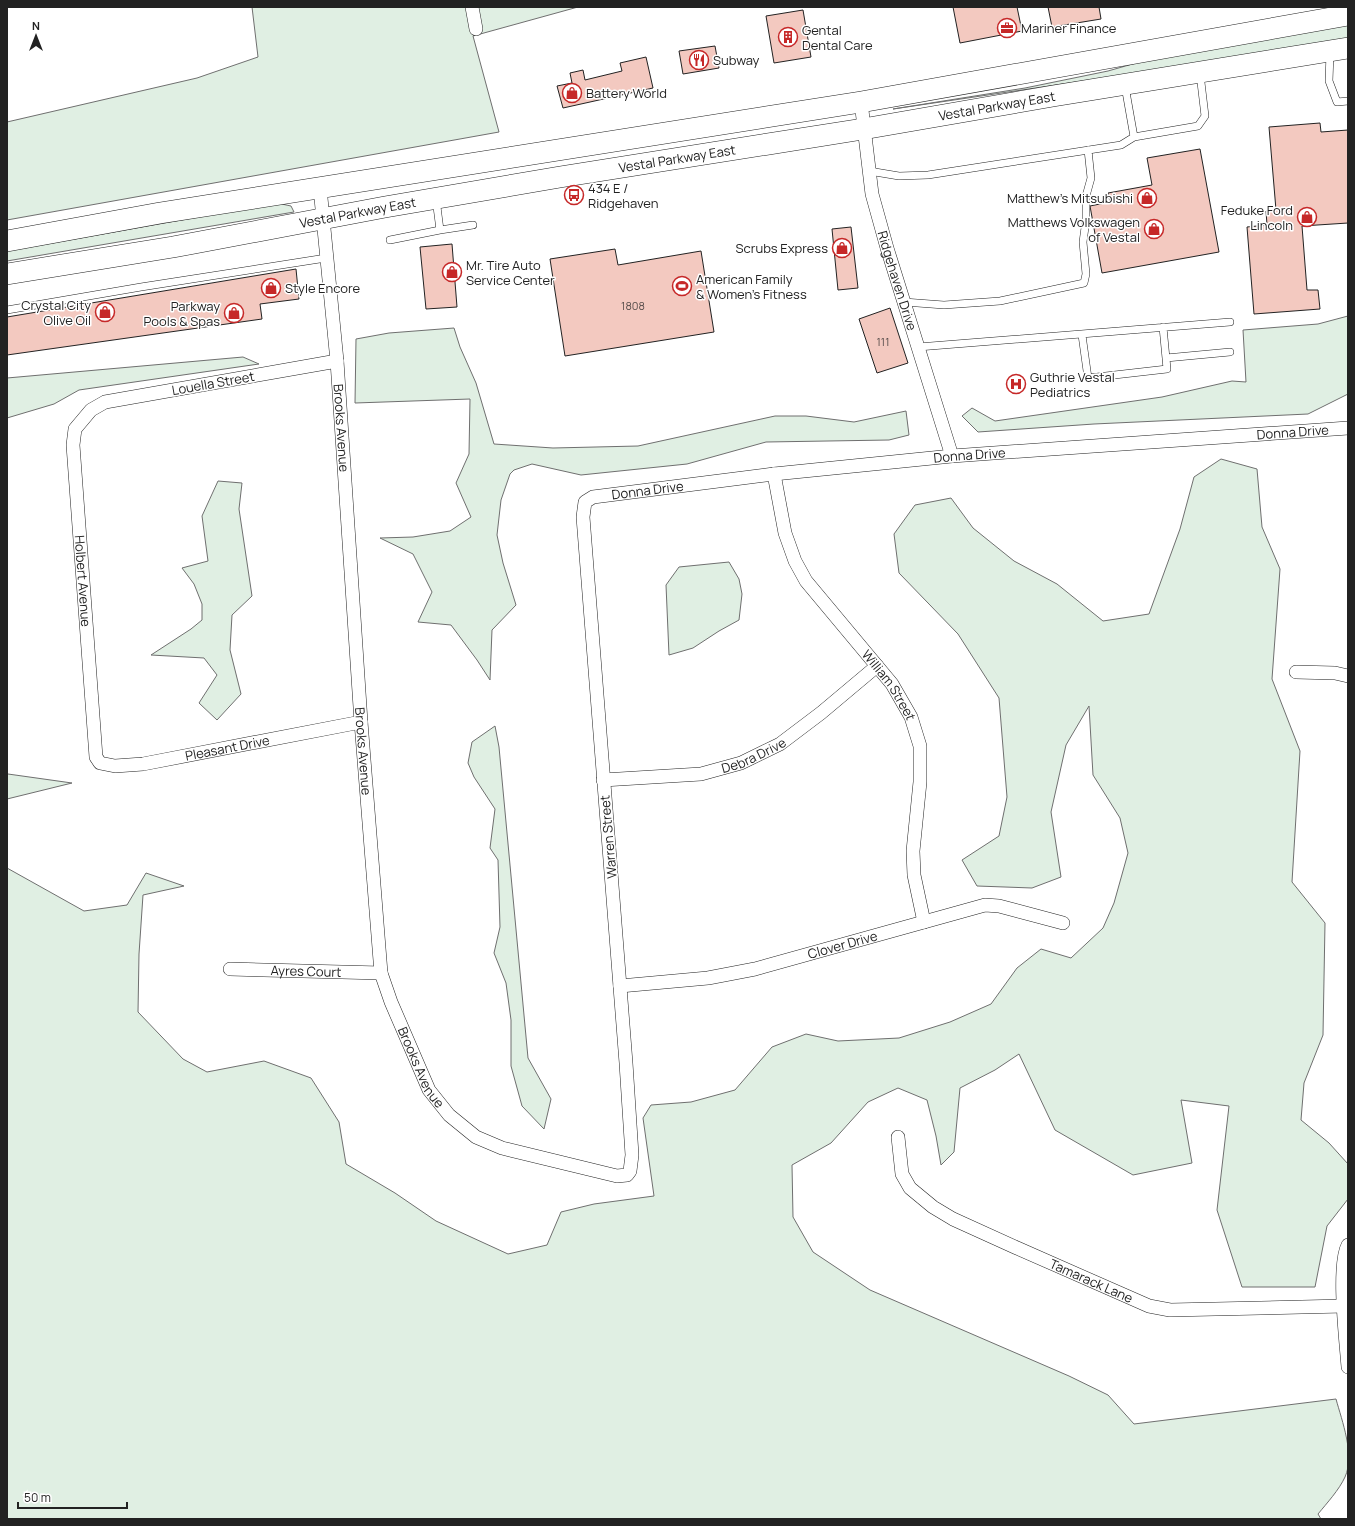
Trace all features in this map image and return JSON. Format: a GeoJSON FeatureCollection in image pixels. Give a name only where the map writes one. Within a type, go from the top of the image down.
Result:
{"type":"FeatureCollection","features":[{"type":"Feature","properties":{"kind":"main road","name":"Vestal Parkway East"},"geometry":{"type":"LineString","coordinates":[[7,241],[160,213],[861,102],[1348,15]]}},
{"type":"Feature","properties":{"kind":"main road","name":"Vestal Parkway East"},"geometry":{"type":"LineString","coordinates":[[7,274],[173,247],[568,176],[864,129],[1125,84],[1339,50]]}},
{"type":"Feature","properties":{"kind":"street"},"geometry":{"type":"LineString","coordinates":[[472,7],[476,29]]}},
{"type":"Feature","properties":{"kind":"street","name":"Ridgehaven Drive"},"geometry":{"type":"LineString","coordinates":[[861,102],[872,194],[887,248],[952,456]]}},
{"type":"Feature","properties":{"kind":"street","name":"Brooks Avenue"},"geometry":{"type":"LineString","coordinates":[[320,188],[337,361],[361,722],[381,973],[391,1002],[430,1090],[449,1115],[476,1137],[502,1148],[621,1176]]}},
{"type":"Feature","properties":{"kind":"street","name":"Louella Street"},"geometry":{"type":"LineString","coordinates":[[91,410],[105,402],[337,361]]}},
{"type":"Feature","properties":{"kind":"street","name":"Holbert Avenue"},"geometry":{"type":"LineString","coordinates":[[91,410],[75,429],[73,445],[96,757]]}},
{"type":"Feature","properties":{"kind":"street","name":"Donna Drive"},"geometry":{"type":"LineString","coordinates":[[593,497],[774,474],[952,456],[1348,428]]}},
{"type":"Feature","properties":{"kind":"street","name":"William Street"},"geometry":{"type":"LineString","coordinates":[[774,474],[785,533],[795,561],[806,581],[892,684],[911,717],[920,746],[920,782],[913,851],[914,875],[924,922]]}},
{"type":"Feature","properties":{"kind":"street","name":"Warren Street"},"geometry":{"type":"LineString","coordinates":[[593,497],[585,502],[583,517],[632,1155],[630,1171],[627,1175],[621,1176]]}},
{"type":"Feature","properties":{"kind":"street","name":"Debra Drive"},"geometry":{"type":"LineString","coordinates":[[603,780],[701,774],[742,763],[780,744],[876,666]]}},
{"type":"Feature","properties":{"kind":"street"},"geometry":{"type":"LineString","coordinates":[[1296,672],[1335,673],[1348,676]]}},
{"type":"Feature","properties":{"kind":"street","name":"Pleasant Drive"},"geometry":{"type":"LineString","coordinates":[[96,757],[100,763],[115,766],[143,764],[361,722]]}},
{"type":"Feature","properties":{"kind":"street","name":"Clover Drive"},"geometry":{"type":"LineString","coordinates":[[620,986],[708,978],[755,969],[985,905],[999,906],[1063,923]]}},
{"type":"Feature","properties":{"kind":"street","name":"Ayres Court"},"geometry":{"type":"LineString","coordinates":[[230,969],[381,973]]}},
{"type":"Feature","properties":{"kind":"street","name":"Tamarack Lane"},"geometry":{"type":"LineString","coordinates":[[898,1137],[902,1174],[910,1188],[933,1207],[953,1219],[1149,1306],[1170,1310],[1344,1306]]}},
{"type":"Feature","properties":{"kind":"street"},"geometry":{"type":"LineString","coordinates":[[1348,1245],[1343,1262],[1348,1367]]}},
{"type":"Feature","properties":{"kind":"lane"},"geometry":{"type":"LineString","coordinates":[[1339,50],[1329,81],[1337,102],[1348,101]]}},
{"type":"Feature","properties":{"kind":"lane"},"geometry":{"type":"LineString","coordinates":[[869,171],[899,176],[928,175],[1121,145],[1134,137],[1198,126],[1205,116],[1200,72]]}},
{"type":"Feature","properties":{"kind":"lane"},"geometry":{"type":"LineString","coordinates":[[1125,84],[1134,137]]}},
{"type":"Feature","properties":{"kind":"lane"},"geometry":{"type":"LineString","coordinates":[[904,302],[944,305],[1000,301],[1084,284],[1086,274],[1083,242],[1086,220],[1086,196],[1091,178],[1088,150]]}},
{"type":"Feature","properties":{"kind":"lane"},"geometry":{"type":"LineString","coordinates":[[436,199],[440,230]]}},
{"type":"Feature","properties":{"kind":"lane"},"geometry":{"type":"LineString","coordinates":[[390,240],[473,225]]}},
{"type":"Feature","properties":{"kind":"lane"},"geometry":{"type":"LineString","coordinates":[[7,310],[326,258]]}},
{"type":"Feature","properties":{"kind":"lane"},"geometry":{"type":"LineString","coordinates":[[918,347],[1230,322]]}},
{"type":"Feature","properties":{"kind":"lane"},"geometry":{"type":"LineString","coordinates":[[1082,335],[1088,378],[1167,369],[1163,327]]}},
{"type":"Feature","properties":{"kind":"lane"},"geometry":{"type":"LineString","coordinates":[[1166,358],[1230,352]]}},
{"type":"Feature","properties":{"kind":"green space"},"geometry":{"type":"Polygon","coordinates":[[[252,7],[578,7],[473,36],[499,132],[7,220],[7,122],[197,78],[258,57],[252,7]]]}},
{"type":"Feature","properties":{"kind":"green space"},"geometry":{"type":"Polygon","coordinates":[[[1348,25],[1348,38],[1110,77],[893,109],[1025,88],[1108,71],[1150,59],[1348,25]]]}},
{"type":"Feature","properties":{"kind":"green space"},"geometry":{"type":"Polygon","coordinates":[[[277,203],[291,206],[294,212],[7,261],[7,251],[277,203]]]}},
{"type":"Feature","properties":{"kind":"green space"},"geometry":{"type":"Polygon","coordinates":[[[1348,316],[1348,394],[1308,414],[1094,424],[978,432],[962,416],[972,408],[995,421],[1162,397],[1232,381],[1246,382],[1243,330],[1318,324],[1348,316]]]}},
{"type":"Feature","properties":{"kind":"green space"},"geometry":{"type":"Polygon","coordinates":[[[454,328],[460,347],[476,383],[494,444],[553,448],[638,446],[775,416],[806,416],[854,422],[906,411],[909,435],[889,440],[766,442],[687,464],[581,475],[532,464],[514,470],[510,474],[501,500],[497,535],[503,563],[516,605],[492,630],[490,680],[451,625],[418,622],[432,592],[413,554],[380,538],[413,537],[450,531],[471,517],[456,483],[469,454],[470,399],[355,403],[356,339],[389,333],[454,328]]]}},
{"type":"Feature","properties":{"kind":"green space"},"geometry":{"type":"Polygon","coordinates":[[[243,357],[259,364],[79,390],[54,404],[7,418],[7,378],[243,357]]]}},
{"type":"Feature","properties":{"kind":"green space"},"geometry":{"type":"Polygon","coordinates":[[[1221,459],[1257,469],[1262,527],[1280,569],[1272,679],[1300,751],[1292,882],[1325,923],[1323,1035],[1304,1083],[1301,1120],[1329,1143],[1348,1164],[1348,1199],[1327,1226],[1315,1287],[1242,1287],[1217,1210],[1229,1106],[1181,1100],[1192,1163],[1133,1175],[1055,1130],[1019,1054],[995,1070],[960,1088],[954,1152],[941,1165],[936,1136],[927,1100],[898,1088],[868,1102],[831,1143],[792,1165],[793,1217],[813,1252],[870,1290],[1069,1376],[1108,1395],[1134,1424],[1336,1399],[1348,1448],[1348,1468],[1340,1487],[1318,1514],[1321,1519],[7,1519],[7,868],[84,911],[127,905],[146,873],[184,886],[143,895],[139,954],[138,1012],[183,1059],[207,1072],[264,1061],[311,1078],[339,1122],[346,1164],[395,1193],[436,1221],[508,1254],[547,1245],[561,1212],[594,1204],[654,1196],[643,1118],[651,1105],[691,1102],[735,1090],[772,1047],[806,1034],[838,1041],[899,1038],[950,1022],[991,1004],[1017,968],[1041,949],[1071,958],[1103,928],[1114,903],[1128,853],[1120,818],[1093,775],[1089,706],[1066,745],[1051,812],[1061,877],[1032,888],[977,886],[962,860],[999,836],[1007,797],[999,698],[958,634],[899,573],[894,534],[915,505],[951,498],[973,528],[1014,561],[1057,584],[1103,621],[1149,614],[1180,529],[1194,477],[1221,459]]]}},
{"type":"Feature","properties":{"kind":"green space"},"geometry":{"type":"Polygon","coordinates":[[[218,481],[242,483],[239,509],[252,596],[232,615],[230,650],[241,694],[217,720],[199,703],[217,675],[204,658],[151,655],[202,620],[202,604],[194,584],[182,568],[208,561],[202,516],[218,481]]]}},
{"type":"Feature","properties":{"kind":"green space"},"geometry":{"type":"Polygon","coordinates":[[[729,562],[739,579],[742,594],[739,620],[693,648],[669,655],[666,585],[679,567],[729,562]]]}},
{"type":"Feature","properties":{"kind":"green space"},"geometry":{"type":"Polygon","coordinates":[[[495,726],[499,747],[528,1058],[551,1099],[544,1129],[522,1106],[511,1066],[511,1020],[506,983],[494,953],[500,927],[498,860],[490,848],[495,809],[474,777],[468,763],[472,742],[495,726]]]}},
{"type":"Feature","properties":{"kind":"green space"},"geometry":{"type":"Polygon","coordinates":[[[8,774],[72,783],[7,799],[8,774]]]}},
{"type":"Feature","properties":{"kind":"building"},"geometry":{"type":"Polygon","coordinates":[[[953,7],[1017,7],[1022,31],[960,43],[953,7]]]}},
{"type":"Feature","properties":{"kind":"building"},"geometry":{"type":"Polygon","coordinates":[[[1048,7],[1099,7],[1101,19],[1052,27],[1048,7]]]}},
{"type":"Feature","properties":{"kind":"building","name":"Gental Dental Care"},"geometry":{"type":"Polygon","coordinates":[[[803,10],[811,57],[774,63],[766,16],[803,10]]]}},
{"type":"Feature","properties":{"kind":"building","name":"Subway"},"geometry":{"type":"Polygon","coordinates":[[[715,46],[719,68],[683,74],[679,51],[715,46]]]}},
{"type":"Feature","properties":{"kind":"building"},"geometry":{"type":"Polygon","coordinates":[[[646,57],[653,88],[563,108],[557,86],[572,83],[570,73],[583,70],[585,80],[622,71],[620,63],[646,57]]]}},
{"type":"Feature","properties":{"kind":"building","name":"Feduke Ford Lincoln"},"geometry":{"type":"Polygon","coordinates":[[[1320,123],[1321,132],[1348,130],[1348,223],[1302,226],[1307,290],[1318,290],[1320,309],[1254,314],[1247,227],[1267,225],[1266,211],[1276,210],[1269,127],[1320,123]]]}},
{"type":"Feature","properties":{"kind":"building","name":"Matthews Volkswagen of Vestal"},"geometry":{"type":"Polygon","coordinates":[[[1200,149],[1219,252],[1102,273],[1090,206],[1110,202],[1108,193],[1152,185],[1147,158],[1200,149]]]}},
{"type":"Feature","properties":{"kind":"building"},"geometry":{"type":"Polygon","coordinates":[[[851,227],[858,288],[838,290],[832,229],[851,227]]]}},
{"type":"Feature","properties":{"kind":"building"},"geometry":{"type":"Polygon","coordinates":[[[452,244],[457,307],[426,309],[420,247],[452,244]]]}},
{"type":"Feature","properties":{"kind":"building"},"geometry":{"type":"Polygon","coordinates":[[[615,249],[618,265],[701,251],[714,332],[565,356],[550,259],[615,249]]]}},
{"type":"Feature","properties":{"kind":"building"},"geometry":{"type":"Polygon","coordinates":[[[296,269],[299,299],[260,304],[262,319],[7,355],[7,317],[296,269]]]}},
{"type":"Feature","properties":{"kind":"building"},"geometry":{"type":"Polygon","coordinates":[[[890,308],[908,363],[877,373],[859,319],[890,308]]]}},
{"type":"Feature","properties":{"kind":"place","name":"Mariner Finance"},"geometry":{"type":"Point","coordinates":[1007,28]}},
{"type":"Feature","properties":{"kind":"place","name":"Gental Dental Care"},"geometry":{"type":"Point","coordinates":[788,37]}},
{"type":"Feature","properties":{"kind":"place","name":"Subway"},"geometry":{"type":"Point","coordinates":[699,60]}},
{"type":"Feature","properties":{"kind":"place","name":"Battery World"},"geometry":{"type":"Point","coordinates":[572,93]}},
{"type":"Feature","properties":{"kind":"place","name":"434 E / Ridgehaven"},"geometry":{"type":"Point","coordinates":[574,195]}},
{"type":"Feature","properties":{"kind":"place","name":"Matthew's Mitsubishi"},"geometry":{"type":"Point","coordinates":[1147,198]}},
{"type":"Feature","properties":{"kind":"place","name":"Feduke Ford Lincoln"},"geometry":{"type":"Point","coordinates":[1307,217]}},
{"type":"Feature","properties":{"kind":"place","name":"Matthews Volkswagen of Vestal"},"geometry":{"type":"Point","coordinates":[1154,229]}},
{"type":"Feature","properties":{"kind":"place","name":"Scrubs Express"},"geometry":{"type":"Point","coordinates":[842,248]}},
{"type":"Feature","properties":{"kind":"place","name":"Mr. Tire Auto Service Center"},"geometry":{"type":"Point","coordinates":[452,272]}},
{"type":"Feature","properties":{"kind":"place","name":"American Family & Women's Fitness"},"geometry":{"type":"Point","coordinates":[682,286]}},
{"type":"Feature","properties":{"kind":"place","name":"Style Encore"},"geometry":{"type":"Point","coordinates":[271,288]}},
{"type":"Feature","properties":{"kind":"place","name":"Crystal City Olive Oil"},"geometry":{"type":"Point","coordinates":[105,312]}},
{"type":"Feature","properties":{"kind":"place","name":"Parkway Pools & Spas"},"geometry":{"type":"Point","coordinates":[234,313]}},
{"type":"Feature","properties":{"kind":"place","name":"Guthrie Vestal Pediatrics"},"geometry":{"type":"Point","coordinates":[1016,384]}}]}
